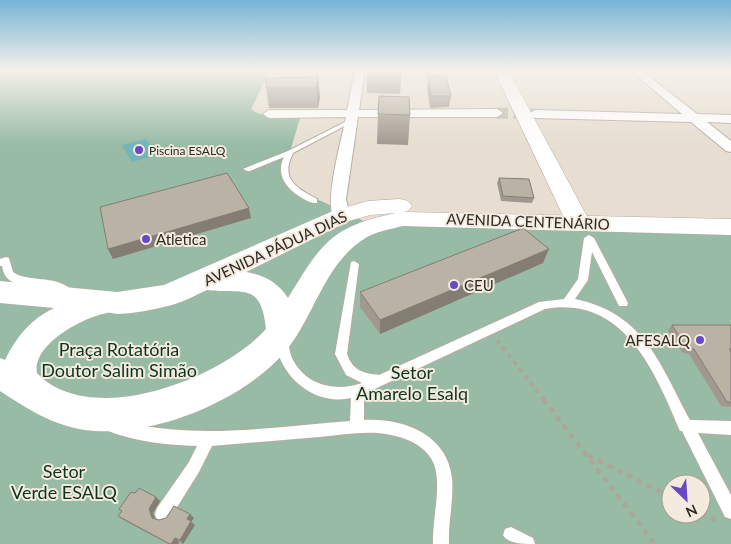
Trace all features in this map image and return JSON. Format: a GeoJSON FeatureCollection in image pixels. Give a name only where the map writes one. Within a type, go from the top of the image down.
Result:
{"type":"FeatureCollection","features":[{"type":"Feature","properties":{"kind":"main road"},"geometry":{"type":"LineString","coordinates":[[503,95],[568,214]]}},
{"type":"Feature","properties":{"kind":"main road"},"geometry":{"type":"LineString","coordinates":[[513,95],[568,214]]}},
{"type":"Feature","properties":{"kind":"main road","name":"AVENIDA PÁDUA DIAS"},"geometry":{"type":"LineString","coordinates":[[0,292],[117,303],[170,294],[341,216],[368,208],[401,206],[568,214]]}},
{"type":"Feature","properties":{"kind":"main road","name":"AVENIDA CENTENÁRIO"},"geometry":{"type":"LineString","coordinates":[[344,258],[360,231],[403,219],[568,214],[731,215]]}},
{"type":"Feature","properties":{"kind":"main road","name":"AVENIDA CENTENÁRIO"},"geometry":{"type":"LineString","coordinates":[[568,214],[731,226]]}},
{"type":"Feature","properties":{"kind":"main road","name":"AVENIDA PÁDUA DIAS"},"geometry":{"type":"LineString","coordinates":[[0,373],[57,405],[85,413],[133,412],[160,407],[188,398],[239,371],[261,355],[344,258]]}},
{"type":"Feature","properties":{"kind":"main road"},"geometry":{"type":"LineString","coordinates":[[202,281],[234,280],[247,282],[264,289],[278,303],[282,332]]}},
{"type":"Feature","properties":{"kind":"main road"},"geometry":{"type":"LineString","coordinates":[[31,391],[22,380],[20,370],[22,360],[36,339],[60,319],[75,312],[103,304],[117,303]]}},
{"type":"Feature","properties":{"kind":"street"},"geometry":{"type":"LineString","coordinates":[[341,216],[339,206],[356,95]]}},
{"type":"Feature","properties":{"kind":"street"},"geometry":{"type":"LineString","coordinates":[[665,95],[731,148]]}},
{"type":"Feature","properties":{"kind":"street"},"geometry":{"type":"LineString","coordinates":[[269,114],[353,116],[497,113]]}},
{"type":"Feature","properties":{"kind":"street"},"geometry":{"type":"LineString","coordinates":[[535,114],[731,119]]}},
{"type":"Feature","properties":{"kind":"street"},"geometry":{"type":"LineString","coordinates":[[341,192],[346,200],[368,208]]}},
{"type":"Feature","properties":{"kind":"lane"},"geometry":{"type":"LineString","coordinates":[[248,169],[290,152],[353,116]]}},
{"type":"Feature","properties":{"kind":"lane"},"geometry":{"type":"LineString","coordinates":[[290,152],[283,168],[284,175],[300,194],[314,201]]}},
{"type":"Feature","properties":{"kind":"lane"},"geometry":{"type":"LineString","coordinates":[[568,301],[583,280],[589,238],[623,303]]}},
{"type":"Feature","properties":{"kind":"lane"},"geometry":{"type":"LineString","coordinates":[[344,258],[340,354],[345,368],[353,375],[380,381]]}},
{"type":"Feature","properties":{"kind":"lane"},"geometry":{"type":"LineString","coordinates":[[0,263],[6,260],[5,266],[8,273],[14,278],[57,284],[78,300]]}},
{"type":"Feature","properties":{"kind":"lane"},"geometry":{"type":"LineString","coordinates":[[282,332],[282,349],[285,359],[300,379],[314,388],[345,393],[380,381],[543,304],[568,301],[608,314],[632,331],[646,348],[731,511]]}},
{"type":"Feature","properties":{"kind":"lane"},"geometry":{"type":"LineString","coordinates":[[357,427],[358,390]]}},
{"type":"Feature","properties":{"kind":"lane"},"geometry":{"type":"LineString","coordinates":[[85,413],[106,424],[148,436],[184,440],[208,440],[357,427],[388,426],[404,430],[431,447],[440,460],[444,477],[441,544]]}},
{"type":"Feature","properties":{"kind":"lane"},"geometry":{"type":"LineString","coordinates":[[685,426],[731,428]]}},
{"type":"Feature","properties":{"kind":"lane"},"geometry":{"type":"LineString","coordinates":[[163,514],[194,468],[208,440]]}},
{"type":"Feature","properties":{"kind":"lane"},"geometry":{"type":"LineString","coordinates":[[511,534],[527,544]]}},
{"type":"Feature","properties":{"kind":"path"},"geometry":{"type":"LineString","coordinates":[[489,330],[655,544]]}},
{"type":"Feature","properties":{"kind":"path"},"geometry":{"type":"LineString","coordinates":[[585,453],[661,492]]}},
{"type":"Feature","properties":{"kind":"green space","name":"Setor Amarelo Esalq"},"geometry":{"type":"Polygon","coordinates":[[[0,95],[258,95],[251,109],[255,112],[268,115],[301,115],[285,168],[285,174],[300,191],[372,225],[601,226],[731,235],[731,544],[0,544],[0,95]]]}},
{"type":"Feature","properties":{"kind":"water","name":"Piscina ESALQ"},"geometry":{"type":"Polygon","coordinates":[[[146,139],[157,155],[132,162],[122,145],[146,139]]]}},
{"type":"Feature","properties":{"kind":"building"},"geometry":{"type":"Polygon","coordinates":[[[379,96],[409,97],[410,115],[378,114],[379,96]]]}},
{"type":"Feature","properties":{"kind":"building","name":"Atletica"},"geometry":{"type":"Polygon","coordinates":[[[227,173],[249,208],[108,249],[100,207],[227,173]]]}},
{"type":"Feature","properties":{"kind":"building"},"geometry":{"type":"Polygon","coordinates":[[[499,178],[529,179],[534,198],[503,196],[499,178]]]}},
{"type":"Feature","properties":{"kind":"building"},"geometry":{"type":"Polygon","coordinates":[[[523,228],[549,249],[380,320],[360,292],[523,228]]]}},
{"type":"Feature","properties":{"kind":"building"},"geometry":{"type":"Polygon","coordinates":[[[672,325],[731,325],[731,349],[729,349],[731,352],[731,402],[727,402],[694,349],[687,348],[672,325]]]}},
{"type":"Feature","properties":{"kind":"building"},"geometry":{"type":"Polygon","coordinates":[[[139,488],[156,497],[149,509],[152,518],[159,520],[166,518],[174,506],[190,514],[187,519],[191,521],[180,540],[175,538],[170,544],[118,516],[122,511],[119,509],[131,492],[135,493],[139,488]]]}},
{"type":"Feature","properties":{"kind":"tunnel"},"geometry":{"type":"LineString","coordinates":[[497,113],[535,114]]}},
{"type":"Feature","properties":{"kind":"place","name":"Piscina ESALQ"},"geometry":{"type":"Point","coordinates":[139,150]}},
{"type":"Feature","properties":{"kind":"place","name":"Atletica"},"geometry":{"type":"Point","coordinates":[146,239]}},
{"type":"Feature","properties":{"kind":"place","name":"CEU"},"geometry":{"type":"Point","coordinates":[454,285]}},
{"type":"Feature","properties":{"kind":"place","name":"AFESALQ"},"geometry":{"type":"Point","coordinates":[700,340]}},
{"type":"Feature","properties":{"kind":"park label","name":"Praça Rotatória Doutor Salim Simão"},"geometry":{"type":"Point","coordinates":[119,359]}},
{"type":"Feature","properties":{"kind":"park label","name":"Setor Verde ESALQ"},"geometry":{"type":"Point","coordinates":[64,481]}}]}
